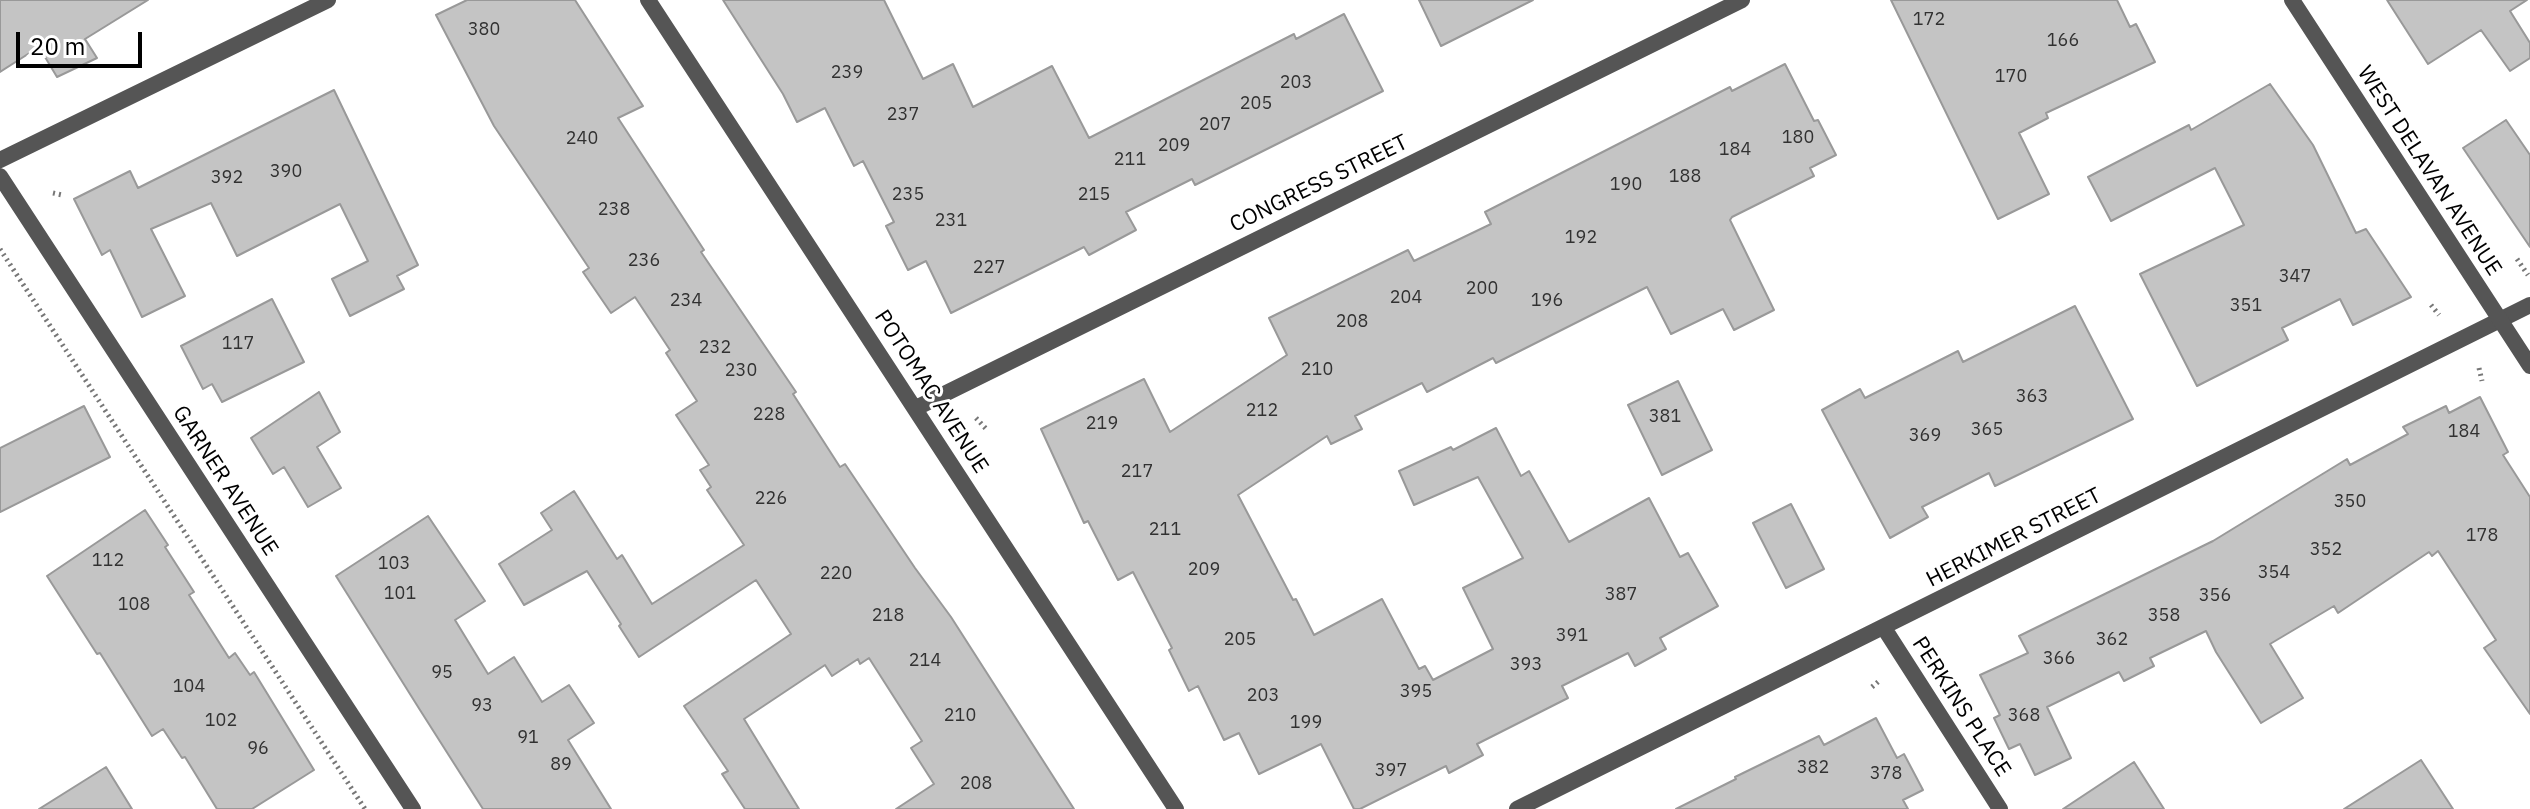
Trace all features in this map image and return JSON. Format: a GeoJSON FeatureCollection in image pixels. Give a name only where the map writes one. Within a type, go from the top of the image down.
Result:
{"type":"FeatureCollection","features":[{"type":"Feature","properties":{"kind":"street"},"geometry":{"type":"LineString","coordinates":[[0,160],[328,0]]}},
{"type":"Feature","properties":{"kind":"street","name":"POTOMAC AVENUE"},"geometry":{"type":"LineString","coordinates":[[648,0],[1176,809]]}},
{"type":"Feature","properties":{"kind":"street","name":"CONGRESS STREET"},"geometry":{"type":"LineString","coordinates":[[916,408],[1742,0]]}},
{"type":"Feature","properties":{"kind":"street","name":"WEST DELAVAN AVENUE"},"geometry":{"type":"LineString","coordinates":[[2292,0],[2530,366]]}},
{"type":"Feature","properties":{"kind":"street","name":"GARNER AVENUE"},"geometry":{"type":"LineString","coordinates":[[0,176],[413,809]]}},
{"type":"Feature","properties":{"kind":"street","name":"HERKIMER STREET"},"geometry":{"type":"LineString","coordinates":[[1517,809],[2530,305]]}},
{"type":"Feature","properties":{"kind":"street","name":"PERKINS PLACE"},"geometry":{"type":"LineString","coordinates":[[1884,628],[2000,809]]}},
{"type":"Feature","properties":{"kind":"path"},"geometry":{"type":"LineString","coordinates":[[53,193],[62,195]]}},
{"type":"Feature","properties":{"kind":"path"},"geometry":{"type":"LineString","coordinates":[[0,249],[365,809]]}},
{"type":"Feature","properties":{"kind":"path"},"geometry":{"type":"LineString","coordinates":[[2517,259],[2528,275]]}},
{"type":"Feature","properties":{"kind":"path"},"geometry":{"type":"LineString","coordinates":[[2431,305],[2439,315]]}},
{"type":"Feature","properties":{"kind":"path"},"geometry":{"type":"LineString","coordinates":[[2479,368],[2482,381]]}},
{"type":"Feature","properties":{"kind":"path"},"geometry":{"type":"LineString","coordinates":[[976,418],[988,431]]}},
{"type":"Feature","properties":{"kind":"path"},"geometry":{"type":"LineString","coordinates":[[1872,687],[1879,681]]}},
{"type":"Feature","properties":{"kind":"building"},"geometry":{"type":"Polygon","coordinates":[[[0,0],[148,0],[85,39],[97,58],[57,77],[39,47],[0,72],[0,0]]]}},
{"type":"Feature","properties":{"kind":"building"},"geometry":{"type":"Polygon","coordinates":[[[467,0],[575,0],[643,106],[618,118],[704,250],[701,252],[796,392],[793,394],[840,467],[845,464],[951,617],[1074,809],[896,809],[934,784],[911,748],[922,741],[869,658],[860,664],[858,659],[832,676],[825,665],[744,719],[799,809],[745,809],[722,774],[728,771],[684,706],[791,634],[756,580],[639,657],[587,571],[524,605],[499,564],[552,530],[541,513],[574,491],[617,559],[622,555],[652,604],[744,545],[707,490],[711,487],[700,470],[709,465],[676,415],[697,401],[666,353],[670,350],[635,297],[611,313],[583,272],[589,268],[494,126],[436,15],[467,0]]]}},
{"type":"Feature","properties":{"kind":"building"},"geometry":{"type":"Polygon","coordinates":[[[723,0],[884,0],[923,79],[953,64],[973,107],[1052,66],[1089,138],[1294,34],[1296,39],[1344,14],[1383,91],[1195,185],[1192,179],[1126,212],[1136,230],[1089,255],[1084,247],[951,313],[926,261],[908,270],[886,226],[894,222],[863,161],[854,166],[825,108],[797,122],[783,94],[723,0]]]}},
{"type":"Feature","properties":{"kind":"building"},"geometry":{"type":"Polygon","coordinates":[[[1419,0],[1533,0],[1441,46],[1419,0]]]}},
{"type":"Feature","properties":{"kind":"building"},"geometry":{"type":"Polygon","coordinates":[[[1891,0],[2117,0],[2130,27],[2136,24],[2155,62],[2046,113],[2048,118],[2019,133],[2049,194],[1998,219],[1891,0]]]}},
{"type":"Feature","properties":{"kind":"building"},"geometry":{"type":"Polygon","coordinates":[[[2387,0],[2527,0],[2510,11],[2530,43],[2530,58],[2510,71],[2481,30],[2428,64],[2387,0]]]}},
{"type":"Feature","properties":{"kind":"building"},"geometry":{"type":"Polygon","coordinates":[[[1785,64],[1814,121],[1818,120],[1836,155],[1810,168],[1814,176],[1730,220],[1774,310],[1734,330],[1723,309],[1671,334],[1647,287],[1496,363],[1493,358],[1427,392],[1422,383],[1355,416],[1362,429],[1331,444],[1327,436],[1238,495],[1314,635],[1382,599],[1419,669],[1425,666],[1433,680],[1493,649],[1463,588],[1523,558],[1478,477],[1414,505],[1399,471],[1451,447],[1453,450],[1496,428],[1521,476],[1529,471],[1569,542],[1649,498],[1680,557],[1688,553],[1718,606],[1660,638],[1666,649],[1635,666],[1628,653],[1562,686],[1568,698],[1477,744],[1483,755],[1449,773],[1446,766],[1360,809],[1354,809],[1321,744],[1259,774],[1239,733],[1224,740],[1198,686],[1189,691],[1169,650],[1172,648],[1133,572],[1118,580],[1088,521],[1084,523],[1041,429],[1144,379],[1170,432],[1287,355],[1269,318],[1408,250],[1414,261],[1491,224],[1485,212],[1730,87],[1732,91],[1785,64]]]}},
{"type":"Feature","properties":{"kind":"building"},"geometry":{"type":"Polygon","coordinates":[[[2270,84],[2313,145],[2356,233],[2366,229],[2411,297],[2353,325],[2340,299],[2282,328],[2288,340],[2197,386],[2140,274],[2244,225],[2215,168],[2111,221],[2088,177],[2189,125],[2191,130],[2270,84]]]}},
{"type":"Feature","properties":{"kind":"building"},"geometry":{"type":"Polygon","coordinates":[[[334,90],[418,265],[397,276],[404,289],[350,316],[332,279],[368,261],[340,204],[237,256],[211,203],[151,229],[185,296],[142,317],[110,250],[102,255],[74,199],[130,171],[138,188],[334,90]]]}},
{"type":"Feature","properties":{"kind":"building"},"geometry":{"type":"Polygon","coordinates":[[[2506,120],[2530,155],[2530,247],[2463,148],[2506,120]]]}},
{"type":"Feature","properties":{"kind":"building"},"geometry":{"type":"Polygon","coordinates":[[[272,299],[304,362],[222,402],[212,384],[203,389],[181,346],[272,299]]]}},
{"type":"Feature","properties":{"kind":"building"},"geometry":{"type":"Polygon","coordinates":[[[2075,306],[2133,419],[1995,486],[1989,473],[1922,507],[1928,517],[1890,538],[1822,410],[1860,389],[1865,398],[1958,351],[1963,362],[2075,306]]]}},
{"type":"Feature","properties":{"kind":"building"},"geometry":{"type":"Polygon","coordinates":[[[1678,381],[1712,450],[1662,475],[1628,405],[1678,381]]]}},
{"type":"Feature","properties":{"kind":"building"},"geometry":{"type":"Polygon","coordinates":[[[319,392],[340,432],[317,447],[341,488],[308,507],[284,467],[273,474],[251,438],[319,392]]]}},
{"type":"Feature","properties":{"kind":"building"},"geometry":{"type":"Polygon","coordinates":[[[2480,397],[2508,452],[2503,455],[2530,497],[2530,714],[2484,648],[2496,640],[2438,551],[2432,556],[2429,552],[2338,613],[2334,606],[2270,644],[2303,698],[2261,723],[2206,631],[2150,658],[2154,666],[2124,681],[2119,672],[2047,707],[2071,758],[2035,775],[2020,744],[2009,749],[1994,718],[2000,715],[1980,675],[2028,653],[2019,636],[2213,541],[2347,459],[2350,465],[2408,434],[2403,427],[2446,406],[2449,413],[2480,397]]]}},
{"type":"Feature","properties":{"kind":"building"},"geometry":{"type":"Polygon","coordinates":[[[84,406],[110,457],[0,512],[0,448],[84,406]]]}},
{"type":"Feature","properties":{"kind":"building"},"geometry":{"type":"Polygon","coordinates":[[[1791,504],[1824,569],[1786,588],[1753,523],[1791,504]]]}},
{"type":"Feature","properties":{"kind":"building"},"geometry":{"type":"Polygon","coordinates":[[[145,510],[194,592],[189,595],[229,658],[235,653],[250,675],[254,672],[314,770],[252,809],[217,809],[185,757],[182,758],[163,729],[152,736],[47,576],[145,510]]]}},
{"type":"Feature","properties":{"kind":"building"},"geometry":{"type":"Polygon","coordinates":[[[428,516],[485,601],[455,620],[488,674],[514,657],[542,702],[569,685],[594,723],[568,740],[611,809],[483,809],[336,576],[428,516]]]}},
{"type":"Feature","properties":{"kind":"building"},"geometry":{"type":"Polygon","coordinates":[[[1876,718],[1897,758],[1904,754],[1923,790],[1903,800],[1908,809],[1676,809],[1819,736],[1824,745],[1876,718]]]}},
{"type":"Feature","properties":{"kind":"building"},"geometry":{"type":"Polygon","coordinates":[[[2421,760],[2453,809],[2344,809],[2421,760]]]}},
{"type":"Feature","properties":{"kind":"building"},"geometry":{"type":"Polygon","coordinates":[[[2134,762],[2164,809],[2063,809],[2134,762]]]}},
{"type":"Feature","properties":{"kind":"building"},"geometry":{"type":"Polygon","coordinates":[[[106,767],[132,809],[39,809],[106,767]]]}}]}
